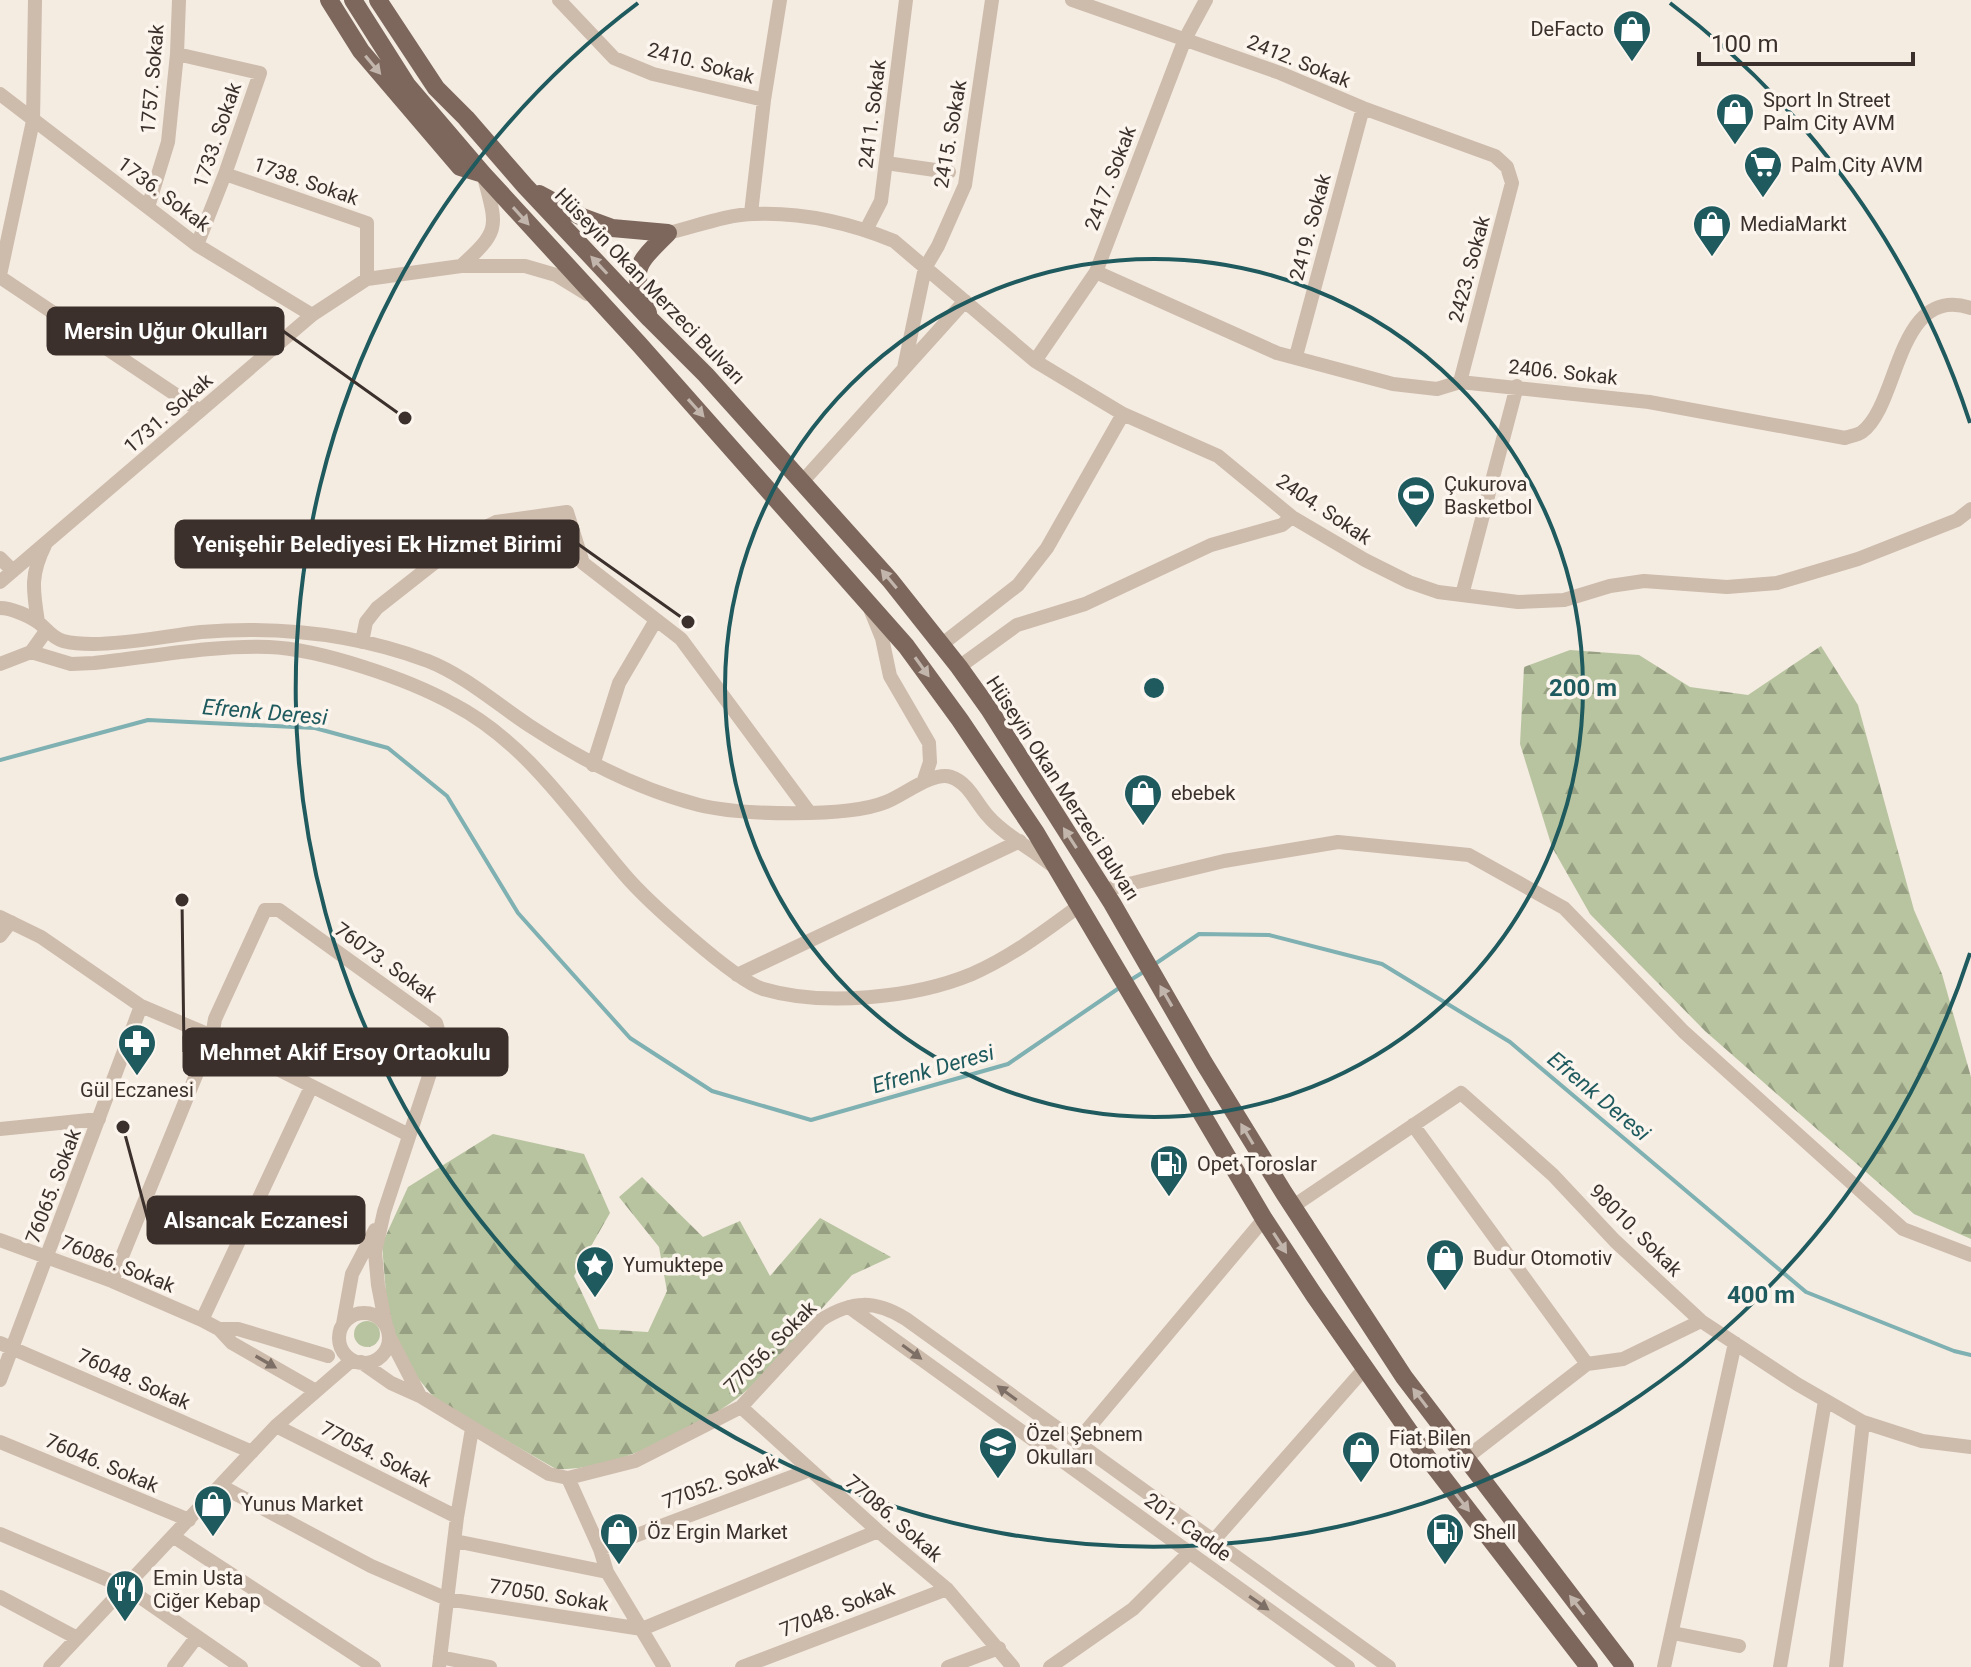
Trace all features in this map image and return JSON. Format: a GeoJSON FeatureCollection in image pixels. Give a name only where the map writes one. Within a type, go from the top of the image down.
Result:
{"type":"FeatureCollection","features":[{"type":"Feature","properties":{"kind":"main road"},"geometry":{"type":"LineString","coordinates":[[329,0],[361,51],[460,167],[483,174]]}},
{"type":"Feature","properties":{"kind":"main road"},"geometry":{"type":"LineString","coordinates":[[353,0],[407,85],[483,174],[639,344],[906,646],[960,720],[1057,869],[1264,1219],[1427,1457],[1589,1667]]}},
{"type":"Feature","properties":{"kind":"main road","name":"Hüseyin Okan Merzeci Bulvarı"},"geometry":{"type":"LineString","coordinates":[[378,0],[436,88],[650,319],[706,375],[890,580],[959,667],[1108,897],[1292,1207],[1404,1377],[1625,1667]]}},
{"type":"Feature","properties":{"kind":"main road"},"geometry":{"type":"LineString","coordinates":[[393,0],[466,118]]}},
{"type":"Feature","properties":{"kind":"main road"},"geometry":{"type":"LineString","coordinates":[[525,186],[582,217],[612,228],[668,233]]}},
{"type":"Feature","properties":{"kind":"main road"},"geometry":{"type":"LineString","coordinates":[[650,319],[636,281],[639,264],[668,233]]}},
{"type":"Feature","properties":{"kind":"street"},"geometry":{"type":"LineString","coordinates":[[35,0],[33,121],[0,276],[200,411]]}},
{"type":"Feature","properties":{"kind":"street","name":"1757. Sokak"},"geometry":{"type":"LineString","coordinates":[[148,207],[168,142],[179,0]]}},
{"type":"Feature","properties":{"kind":"street","name":"2410. Sokak"},"geometry":{"type":"LineString","coordinates":[[559,0],[614,58],[653,74],[764,100]]}},
{"type":"Feature","properties":{"kind":"street"},"geometry":{"type":"LineString","coordinates":[[751,213],[780,0]]}},
{"type":"Feature","properties":{"kind":"street","name":"2411. Sokak"},"geometry":{"type":"LineString","coordinates":[[866,230],[881,201],[906,0]]}},
{"type":"Feature","properties":{"kind":"street","name":"2415. Sokak"},"geometry":{"type":"LineString","coordinates":[[904,368],[925,268],[965,185],[992,0]]}},
{"type":"Feature","properties":{"kind":"street","name":"2412. Sokak"},"geometry":{"type":"LineString","coordinates":[[1072,0],[1280,73],[1363,108],[1495,156],[1507,167]]}},
{"type":"Feature","properties":{"kind":"street","name":"2417. Sokak"},"geometry":{"type":"LineString","coordinates":[[1035,361],[1096,272],[1185,39],[1206,0]]}},
{"type":"Feature","properties":{"kind":"street","name":"1733. Sokak"},"geometry":{"type":"LineString","coordinates":[[177,54],[260,73],[197,245]]}},
{"type":"Feature","properties":{"kind":"street","name":"1736. Sokak"},"geometry":{"type":"LineString","coordinates":[[0,94],[197,245],[312,315]]}},
{"type":"Feature","properties":{"kind":"street","name":"2419. Sokak"},"geometry":{"type":"LineString","coordinates":[[1296,356],[1363,108]]}},
{"type":"Feature","properties":{"kind":"street"},"geometry":{"type":"LineString","coordinates":[[886,163],[949,172]]}},
{"type":"Feature","properties":{"kind":"street","name":"2423. Sokak"},"geometry":{"type":"LineString","coordinates":[[1460,382],[1512,183],[1507,167]]}},
{"type":"Feature","properties":{"kind":"street","name":"1738. Sokak"},"geometry":{"type":"LineString","coordinates":[[225,174],[367,223],[367,279]]}},
{"type":"Feature","properties":{"kind":"street"},"geometry":{"type":"LineString","coordinates":[[461,266],[494,231],[494,213],[483,174]]}},
{"type":"Feature","properties":{"kind":"street","name":"2404. Sokak"},"geometry":{"type":"LineString","coordinates":[[668,233],[751,213],[802,216],[866,230],[894,241],[1035,361],[1123,414],[1218,456],[1292,517],[1365,560],[1409,582],[1438,592],[1518,602],[1564,600],[1610,586],[1644,581],[1727,587],[1777,583],[1858,559],[1957,520],[1971,509]]}},
{"type":"Feature","properties":{"kind":"street","name":"1731. Sokak"},"geometry":{"type":"LineString","coordinates":[[0,582],[312,315],[367,279],[461,266],[525,266],[556,275],[596,299]]}},
{"type":"Feature","properties":{"kind":"street","name":"2406. Sokak"},"geometry":{"type":"LineString","coordinates":[[1096,272],[1277,353],[1393,384],[1437,389],[1460,382],[1517,386],[1649,402],[1845,438],[1862,432],[1874,418],[1916,325],[1936,309],[1959,304],[1971,308]]}},
{"type":"Feature","properties":{"kind":"street"},"geometry":{"type":"LineString","coordinates":[[802,482],[965,301]]}},
{"type":"Feature","properties":{"kind":"street"},"geometry":{"type":"LineString","coordinates":[[1462,595],[1517,386]]}},
{"type":"Feature","properties":{"kind":"street"},"geometry":{"type":"LineString","coordinates":[[941,645],[1018,585],[1047,548],[1123,414]]}},
{"type":"Feature","properties":{"kind":"street"},"geometry":{"type":"LineString","coordinates":[[362,642],[366,622],[377,608],[471,534],[496,522],[567,512],[583,563],[681,639],[809,812]]}},
{"type":"Feature","properties":{"kind":"street"},"geometry":{"type":"LineString","coordinates":[[959,667],[1017,625],[1085,604],[1211,545],[1282,525],[1292,517]]}},
{"type":"Feature","properties":{"kind":"street"},"geometry":{"type":"LineString","coordinates":[[31,652],[42,626],[32,585],[37,561],[48,539]]}},
{"type":"Feature","properties":{"kind":"street"},"geometry":{"type":"LineString","coordinates":[[0,558],[13,571]]}},
{"type":"Feature","properties":{"kind":"street"},"geometry":{"type":"LineString","coordinates":[[0,608],[7,608],[42,626],[61,641],[92,644],[204,632],[282,630],[362,642],[430,662],[593,765],[628,782],[701,805],[772,813],[847,810],[882,804],[913,790],[924,780],[930,762],[929,743],[890,676],[882,638],[865,599]]}},
{"type":"Feature","properties":{"kind":"street"},"geometry":{"type":"LineString","coordinates":[[593,765],[619,683],[656,620]]}},
{"type":"Feature","properties":{"kind":"street"},"geometry":{"type":"LineString","coordinates":[[0,664],[31,652],[71,664],[270,647],[329,656],[413,685],[454,704],[521,752],[627,877],[737,975],[761,988],[802,996],[845,998],[891,995],[973,973],[1084,914]]}},
{"type":"Feature","properties":{"kind":"street"},"geometry":{"type":"LineString","coordinates":[[924,780],[947,775],[961,781],[989,818],[1057,869]]}},
{"type":"Feature","properties":{"kind":"street"},"geometry":{"type":"LineString","coordinates":[[737,975],[1020,841]]}},
{"type":"Feature","properties":{"kind":"street"},"geometry":{"type":"LineString","coordinates":[[1108,897],[1224,861],[1338,842],[1469,855],[1564,908],[1684,1032],[1903,1229],[1971,1255]]}},
{"type":"Feature","properties":{"kind":"street","name":"76073. Sokak"},"geometry":{"type":"LineString","coordinates":[[212,1036],[215,1019],[265,910],[279,910],[436,1023],[441,1040],[384,1212]]}},
{"type":"Feature","properties":{"kind":"street"},"geometry":{"type":"LineString","coordinates":[[0,936],[6,920],[41,937],[141,1006],[212,1036],[409,1135]]}},
{"type":"Feature","properties":{"kind":"street","name":"76065. Sokak"},"geometry":{"type":"LineString","coordinates":[[0,1380],[6,1345],[47,1256],[141,1006]]}},
{"type":"Feature","properties":{"kind":"street"},"geometry":{"type":"LineString","coordinates":[[112,1281],[212,1036]]}},
{"type":"Feature","properties":{"kind":"street"},"geometry":{"type":"LineString","coordinates":[[202,1320],[311,1087]]}},
{"type":"Feature","properties":{"kind":"street","name":"98010. Sokak"},"geometry":{"type":"LineString","coordinates":[[1413,1125],[1461,1093],[1553,1175],[1615,1241],[1701,1321],[1863,1422],[1922,1441],[1971,1447]]}},
{"type":"Feature","properties":{"kind":"street"},"geometry":{"type":"LineString","coordinates":[[0,1129],[99,1119]]}},
{"type":"Feature","properties":{"kind":"street"},"geometry":{"type":"LineString","coordinates":[[1292,1207],[1413,1125],[1587,1364]]}},
{"type":"Feature","properties":{"kind":"street"},"geometry":{"type":"LineString","coordinates":[[384,1212],[352,1274],[339,1339],[341,1347],[356,1361],[391,1383],[420,1396],[549,1474],[568,1478],[607,1572],[664,1667]]}},
{"type":"Feature","properties":{"kind":"street"},"geometry":{"type":"LineString","coordinates":[[384,1212],[375,1252],[378,1285],[388,1330],[420,1396]]}},
{"type":"Feature","properties":{"kind":"street"},"geometry":{"type":"LineString","coordinates":[[1076,1443],[1264,1219]]}},
{"type":"Feature","properties":{"kind":"street","name":"76086. Sokak"},"geometry":{"type":"LineString","coordinates":[[0,1240],[112,1281],[202,1320],[219,1329],[232,1343],[316,1391]]}},
{"type":"Feature","properties":{"kind":"street","name":"201. Cadde"},"geometry":{"type":"LineString","coordinates":[[849,1307],[872,1304],[906,1319],[1389,1667]]}},
{"type":"Feature","properties":{"kind":"street","name":"201. Cadde"},"geometry":{"type":"LineString","coordinates":[[849,1307],[1348,1667]]}},
{"type":"Feature","properties":{"kind":"street","name":"77056. Sokak"},"geometry":{"type":"LineString","coordinates":[[568,1478],[635,1461],[741,1407],[821,1320],[849,1307]]}},
{"type":"Feature","properties":{"kind":"street"},"geometry":{"type":"LineString","coordinates":[[343,1324],[348,1318],[363,1313],[372,1314],[388,1330]]}},
{"type":"Feature","properties":{"kind":"street"},"geometry":{"type":"LineString","coordinates":[[1466,1458],[1587,1364],[1623,1359],[1701,1321]]}},
{"type":"Feature","properties":{"kind":"street","name":"76086. Sokak"},"geometry":{"type":"LineString","coordinates":[[219,1329],[238,1329],[328,1356]]}},
{"type":"Feature","properties":{"kind":"street"},"geometry":{"type":"LineString","coordinates":[[50,1667],[276,1426],[356,1361],[377,1359],[384,1353],[388,1330]]}},
{"type":"Feature","properties":{"kind":"street"},"geometry":{"type":"LineString","coordinates":[[1664,1667],[1735,1343]]}},
{"type":"Feature","properties":{"kind":"street","name":"76048. Sokak"},"geometry":{"type":"LineString","coordinates":[[6,1345],[252,1452]]}},
{"type":"Feature","properties":{"kind":"street"},"geometry":{"type":"LineString","coordinates":[[316,1391],[328,1356],[341,1347]]}},
{"type":"Feature","properties":{"kind":"street"},"geometry":{"type":"LineString","coordinates":[[1214,1540],[1365,1368]]}},
{"type":"Feature","properties":{"kind":"street"},"geometry":{"type":"LineString","coordinates":[[1780,1667],[1825,1401]]}},
{"type":"Feature","properties":{"kind":"street","name":"77086. Sokak"},"geometry":{"type":"LineString","coordinates":[[741,1407],[947,1589],[1013,1667]]}},
{"type":"Feature","properties":{"kind":"street"},"geometry":{"type":"LineString","coordinates":[[1836,1667],[1863,1422]]}},
{"type":"Feature","properties":{"kind":"street","name":"77054. Sokak"},"geometry":{"type":"LineString","coordinates":[[276,1426],[457,1517]]}},
{"type":"Feature","properties":{"kind":"street"},"geometry":{"type":"LineString","coordinates":[[472,1429],[457,1517],[440,1662],[490,1667]]}},
{"type":"Feature","properties":{"kind":"street","name":"76046. Sokak"},"geometry":{"type":"LineString","coordinates":[[0,1442],[189,1520]]}},
{"type":"Feature","properties":{"kind":"street","name":"77052. Sokak"},"geometry":{"type":"LineString","coordinates":[[600,1549],[810,1470]]}},
{"type":"Feature","properties":{"kind":"street","name":"77050. Sokak"},"geometry":{"type":"LineString","coordinates":[[221,1486],[371,1566],[447,1599],[642,1629]]}},
{"type":"Feature","properties":{"kind":"street"},"geometry":{"type":"LineString","coordinates":[[642,1629],[878,1531]]}},
{"type":"Feature","properties":{"kind":"street"},"geometry":{"type":"LineString","coordinates":[[0,1534],[127,1588],[241,1667]]}},
{"type":"Feature","properties":{"kind":"street"},"geometry":{"type":"LineString","coordinates":[[174,1537],[356,1662],[374,1667]]}},
{"type":"Feature","properties":{"kind":"street"},"geometry":{"type":"LineString","coordinates":[[455,1541],[607,1572]]}},
{"type":"Feature","properties":{"kind":"street"},"geometry":{"type":"LineString","coordinates":[[1050,1667],[1133,1609],[1189,1553]]}},
{"type":"Feature","properties":{"kind":"street","name":"77048. Sokak"},"geometry":{"type":"LineString","coordinates":[[742,1667],[947,1589]]}},
{"type":"Feature","properties":{"kind":"street"},"geometry":{"type":"LineString","coordinates":[[0,1597],[77,1638]]}},
{"type":"Feature","properties":{"kind":"street"},"geometry":{"type":"LineString","coordinates":[[1673,1633],[1739,1646]]}},
{"type":"Feature","properties":{"kind":"street"},"geometry":{"type":"LineString","coordinates":[[174,1667],[196,1638]]}},
{"type":"Feature","properties":{"kind":"street"},"geometry":{"type":"LineString","coordinates":[[948,1667],[999,1648]]}},
{"type":"Feature","properties":{"kind":"green space"},"geometry":{"type":"Polygon","coordinates":[[[1821,646],[1858,705],[1914,910],[1942,974],[1971,1077],[1971,1239],[1914,1214],[1705,1031],[1590,914],[1552,847],[1520,744],[1524,667],[1570,650],[1639,655],[1690,687],[1748,695],[1821,646]]]}},
{"type":"Feature","properties":{"kind":"green space","name":"Yumuktepe"},"geometry":{"type":"Polygon","coordinates":[[[493,1134],[584,1154],[610,1213],[574,1276],[599,1329],[648,1332],[667,1291],[659,1247],[619,1197],[642,1177],[703,1237],[740,1221],[770,1276],[820,1218],[891,1257],[852,1275],[756,1382],[715,1413],[634,1454],[580,1468],[556,1469],[436,1400],[407,1365],[388,1319],[382,1244],[408,1187],[493,1134]]]}},
{"type":"Feature","properties":{"kind":"green space"},"geometry":{"type":"Polygon","coordinates":[[[367,1321],[376,1325],[380,1334],[376,1343],[367,1347],[358,1343],[354,1334],[358,1325],[367,1321]]]}},
{"type":"Feature","properties":{"kind":"waterway","name":"Efrenk Deresi"},"geometry":{"type":"LineString","coordinates":[[0,760],[148,720],[315,728],[388,748],[447,796],[518,913],[630,1038],[712,1091],[811,1120],[1008,1064],[1122,986]]}},
{"type":"Feature","properties":{"kind":"waterway","name":"Efrenk Deresi"},"geometry":{"type":"LineString","coordinates":[[1152,966],[1199,934],[1269,935],[1382,964],[1510,1042],[1806,1292],[1971,1355]]}},
{"type":"Feature","properties":{"kind":"waterway","name":"Efrenk Deresi"},"geometry":{"type":"LineString","coordinates":[[1129,981],[1145,971]]}},
{"type":"Feature","properties":{"kind":"place","name":"DeFacto"},"geometry":{"type":"Point","coordinates":[1632,63]}},
{"type":"Feature","properties":{"kind":"place","name":"Sport In Street Palm City AVM"},"geometry":{"type":"Point","coordinates":[1735,146]}},
{"type":"Feature","properties":{"kind":"place","name":"Palm City AVM"},"geometry":{"type":"Point","coordinates":[1763,199]}},
{"type":"Feature","properties":{"kind":"place","name":"MediaMarkt"},"geometry":{"type":"Point","coordinates":[1712,258]}},
{"type":"Feature","properties":{"kind":"place","name":"Mersin Uğur Okulları"},"geometry":{"type":"Point","coordinates":[405,418]}},
{"type":"Feature","properties":{"kind":"place","name":"Çukurova Basketbol"},"geometry":{"type":"Point","coordinates":[1416,529]}},
{"type":"Feature","properties":{"kind":"place","name":"Yenişehir Belediyesi Ek Hizmet Birimi"},"geometry":{"type":"Point","coordinates":[688,622]}},
{"type":"Feature","properties":{"kind":"place","name":"ebebek"},"geometry":{"type":"Point","coordinates":[1143,827]}},
{"type":"Feature","properties":{"kind":"place","name":"Mehmet Akif Ersoy Ortaokulu"},"geometry":{"type":"Point","coordinates":[182,900]}},
{"type":"Feature","properties":{"kind":"place","name":"Gül Eczanesi"},"geometry":{"type":"Point","coordinates":[137,1077]}},
{"type":"Feature","properties":{"kind":"place","name":"Alsancak Eczanesi"},"geometry":{"type":"Point","coordinates":[123,1127]}},
{"type":"Feature","properties":{"kind":"place","name":"Opet Toroslar"},"geometry":{"type":"Point","coordinates":[1169,1198]}},
{"type":"Feature","properties":{"kind":"place","name":"Budur Otomotiv"},"geometry":{"type":"Point","coordinates":[1445,1292]}},
{"type":"Feature","properties":{"kind":"place","name":"Yumuktepe"},"geometry":{"type":"Point","coordinates":[595,1299]}},
{"type":"Feature","properties":{"kind":"place","name":"Özel Şebnem Okulları"},"geometry":{"type":"Point","coordinates":[998,1480]}},
{"type":"Feature","properties":{"kind":"place","name":"Fiat Bilen Otomotiv"},"geometry":{"type":"Point","coordinates":[1361,1484]}},
{"type":"Feature","properties":{"kind":"place","name":"Yunus Market"},"geometry":{"type":"Point","coordinates":[213,1538]}},
{"type":"Feature","properties":{"kind":"place","name":"Öz Ergin Market"},"geometry":{"type":"Point","coordinates":[619,1566]}},
{"type":"Feature","properties":{"kind":"place","name":"Shell"},"geometry":{"type":"Point","coordinates":[1445,1566]}},
{"type":"Feature","properties":{"kind":"place","name":"Emin Usta Ciğer Kebap"},"geometry":{"type":"Point","coordinates":[125,1623]}}]}
